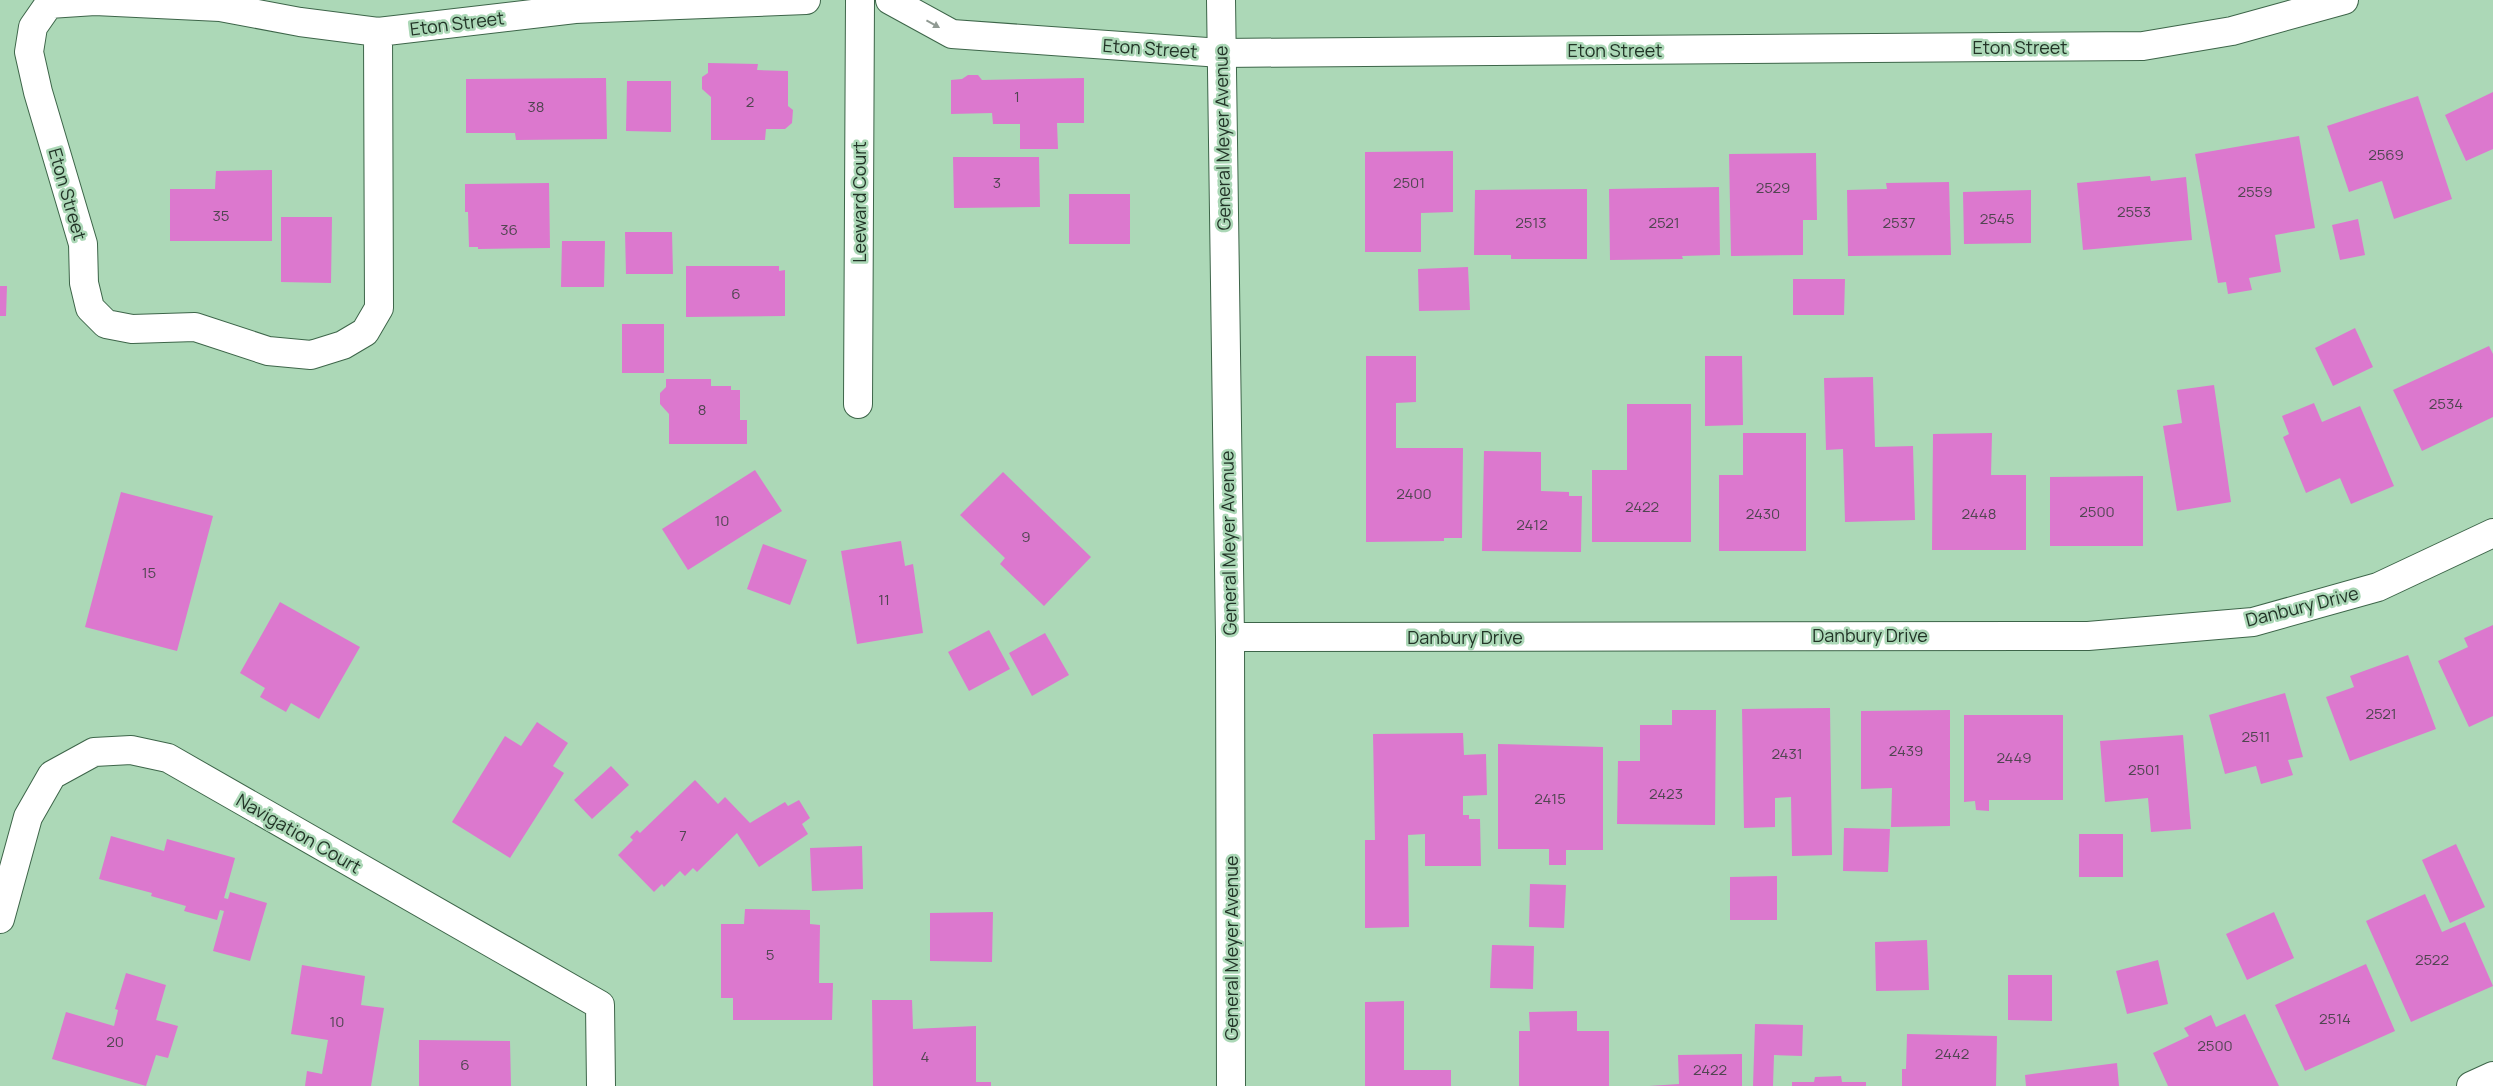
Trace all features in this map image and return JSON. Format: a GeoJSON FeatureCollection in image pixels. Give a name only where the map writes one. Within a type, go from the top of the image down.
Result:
{"type":"FeatureCollection","features":[{"type":"Feature","properties":{"kind":"street","name":"Eton Street"},"geometry":{"type":"LineString","coordinates":[[378,32],[379,308],[365,332],[342,345],[311,355],[268,351],[195,327],[132,329],[106,324],[90,308],[84,283],[83,244],[38,92],[30,52],[33,27],[49,4],[95,1],[220,7],[300,22],[378,32],[574,9],[806,0]]}},
{"type":"Feature","properties":{"kind":"street","name":"Leeward Court"},"geometry":{"type":"LineString","coordinates":[[858,404],[860,0]]}},
{"type":"Feature","properties":{"kind":"street","name":"Eton Street"},"geometry":{"type":"LineString","coordinates":[[890,0],[952,34],[1221,53],[2143,46],[2232,32],[2344,0]]}},
{"type":"Feature","properties":{"kind":"street","name":"General Meyer Avenue"},"geometry":{"type":"LineString","coordinates":[[1221,0],[1230,638],[1231,1086]]}},
{"type":"Feature","properties":{"kind":"street","name":"Danbury Drive"},"geometry":{"type":"LineString","coordinates":[[1230,638],[2088,636],[2253,622],[2378,587],[2493,533]]}},
{"type":"Feature","properties":{"kind":"street","name":"Navigation Court"},"geometry":{"type":"LineString","coordinates":[[0,920],[28,817],[52,775],[94,752],[131,750],[168,758],[600,1005],[601,1086]]}},
{"type":"Feature","properties":{"kind":"street"},"geometry":{"type":"LineString","coordinates":[[2471,1086],[2493,1076]]}},
{"type":"Feature","properties":{"kind":"building"},"geometry":{"type":"Polygon","coordinates":[[[708,63],[758,64],[757,70],[788,71],[788,106],[793,110],[792,123],[785,129],[766,129],[765,140],[711,140],[711,97],[702,89],[702,77],[708,73],[708,63]]]}},
{"type":"Feature","properties":{"kind":"building"},"geometry":{"type":"Polygon","coordinates":[[[968,75],[978,75],[982,80],[1084,78],[1084,123],[1057,123],[1058,149],[1020,149],[1020,124],[993,124],[992,113],[951,114],[951,80],[962,79],[968,75]]]}},
{"type":"Feature","properties":{"kind":"building"},"geometry":{"type":"Polygon","coordinates":[[[606,78],[607,139],[516,140],[515,133],[466,133],[466,79],[606,78]]]}},
{"type":"Feature","properties":{"kind":"building"},"geometry":{"type":"Polygon","coordinates":[[[627,81],[671,81],[671,132],[626,131],[627,81]]]}},
{"type":"Feature","properties":{"kind":"building"},"geometry":{"type":"Polygon","coordinates":[[[2493,92],[2493,149],[2466,161],[2445,115],[2493,92]]]}},
{"type":"Feature","properties":{"kind":"building"},"geometry":{"type":"Polygon","coordinates":[[[2418,96],[2452,199],[2394,219],[2382,181],[2349,192],[2327,126],[2418,96]]]}},
{"type":"Feature","properties":{"kind":"building"},"geometry":{"type":"Polygon","coordinates":[[[2299,136],[2315,228],[2275,235],[2281,272],[2249,278],[2252,290],[2228,294],[2226,282],[2218,283],[2195,154],[2299,136]]]}},
{"type":"Feature","properties":{"kind":"building"},"geometry":{"type":"Polygon","coordinates":[[[1453,151],[1453,212],[1421,213],[1421,252],[1365,252],[1365,152],[1453,151]]]}},
{"type":"Feature","properties":{"kind":"building"},"geometry":{"type":"Polygon","coordinates":[[[1816,153],[1817,220],[1803,220],[1803,255],[1731,256],[1729,154],[1816,153]]]}},
{"type":"Feature","properties":{"kind":"building"},"geometry":{"type":"Polygon","coordinates":[[[953,157],[1039,157],[1040,207],[954,208],[953,157]]]}},
{"type":"Feature","properties":{"kind":"building"},"geometry":{"type":"Polygon","coordinates":[[[272,170],[272,241],[170,241],[170,189],[215,189],[216,171],[272,170]]]}},
{"type":"Feature","properties":{"kind":"building"},"geometry":{"type":"Polygon","coordinates":[[[2150,176],[2151,181],[2186,177],[2192,240],[2083,250],[2077,183],[2150,176]]]}},
{"type":"Feature","properties":{"kind":"building"},"geometry":{"type":"Polygon","coordinates":[[[1949,182],[1951,255],[1848,256],[1847,190],[1887,189],[1886,183],[1949,182]]]}},
{"type":"Feature","properties":{"kind":"building"},"geometry":{"type":"Polygon","coordinates":[[[549,183],[550,248],[478,249],[478,247],[469,247],[468,212],[465,212],[465,184],[549,183]]]}},
{"type":"Feature","properties":{"kind":"building"},"geometry":{"type":"Polygon","coordinates":[[[1719,187],[1720,255],[1682,256],[1683,259],[1610,260],[1609,189],[1719,187]]]}},
{"type":"Feature","properties":{"kind":"building"},"geometry":{"type":"Polygon","coordinates":[[[1587,189],[1587,259],[1511,259],[1511,255],[1474,255],[1475,190],[1587,189]]]}},
{"type":"Feature","properties":{"kind":"building"},"geometry":{"type":"Polygon","coordinates":[[[2031,190],[2031,243],[1964,244],[1963,192],[2031,190]]]}},
{"type":"Feature","properties":{"kind":"building"},"geometry":{"type":"Polygon","coordinates":[[[1069,194],[1130,194],[1130,244],[1069,244],[1069,194]]]}},
{"type":"Feature","properties":{"kind":"building"},"geometry":{"type":"Polygon","coordinates":[[[281,217],[332,217],[331,283],[281,282],[281,217]]]}},
{"type":"Feature","properties":{"kind":"building"},"geometry":{"type":"Polygon","coordinates":[[[2358,219],[2365,255],[2340,260],[2332,225],[2358,219]]]}},
{"type":"Feature","properties":{"kind":"building"},"geometry":{"type":"Polygon","coordinates":[[[625,232],[672,232],[673,274],[626,274],[625,232]]]}},
{"type":"Feature","properties":{"kind":"building"},"geometry":{"type":"Polygon","coordinates":[[[562,241],[605,241],[604,287],[561,287],[562,241]]]}},
{"type":"Feature","properties":{"kind":"building"},"geometry":{"type":"Polygon","coordinates":[[[686,266],[779,266],[779,271],[785,270],[785,316],[686,317],[686,266]]]}},
{"type":"Feature","properties":{"kind":"building"},"geometry":{"type":"Polygon","coordinates":[[[1468,267],[1470,310],[1419,311],[1418,269],[1468,267]]]}},
{"type":"Feature","properties":{"kind":"building"},"geometry":{"type":"Polygon","coordinates":[[[1793,279],[1845,279],[1844,315],[1793,315],[1793,279]]]}},
{"type":"Feature","properties":{"kind":"building"},"geometry":{"type":"Polygon","coordinates":[[[0,286],[7,286],[6,316],[0,316],[0,286]]]}},
{"type":"Feature","properties":{"kind":"building"},"geometry":{"type":"Polygon","coordinates":[[[622,324],[664,324],[664,373],[622,373],[622,324]]]}},
{"type":"Feature","properties":{"kind":"building"},"geometry":{"type":"Polygon","coordinates":[[[2355,328],[2373,367],[2333,386],[2315,348],[2355,328]]]}},
{"type":"Feature","properties":{"kind":"building"},"geometry":{"type":"Polygon","coordinates":[[[2489,346],[2493,354],[2493,417],[2422,451],[2393,390],[2489,346]]]}},
{"type":"Feature","properties":{"kind":"building"},"geometry":{"type":"Polygon","coordinates":[[[1366,356],[1416,356],[1416,402],[1396,403],[1396,448],[1463,448],[1462,538],[1444,538],[1444,541],[1366,542],[1366,356]]]}},
{"type":"Feature","properties":{"kind":"building"},"geometry":{"type":"Polygon","coordinates":[[[1705,356],[1742,356],[1743,425],[1705,426],[1705,356]]]}},
{"type":"Feature","properties":{"kind":"building"},"geometry":{"type":"Polygon","coordinates":[[[1873,377],[1875,447],[1913,446],[1915,520],[1845,522],[1843,449],[1826,450],[1824,378],[1873,377]]]}},
{"type":"Feature","properties":{"kind":"building"},"geometry":{"type":"Polygon","coordinates":[[[666,379],[711,379],[711,386],[731,386],[731,390],[740,390],[740,420],[747,420],[747,444],[669,444],[669,414],[660,404],[660,393],[666,387],[666,379]]]}},
{"type":"Feature","properties":{"kind":"building"},"geometry":{"type":"Polygon","coordinates":[[[2214,385],[2231,502],[2177,511],[2163,426],[2182,423],[2177,390],[2214,385]]]}},
{"type":"Feature","properties":{"kind":"building"},"geometry":{"type":"Polygon","coordinates":[[[2314,403],[2322,422],[2360,406],[2394,486],[2351,504],[2340,478],[2306,493],[2283,437],[2289,434],[2282,416],[2314,403]]]}},
{"type":"Feature","properties":{"kind":"building"},"geometry":{"type":"Polygon","coordinates":[[[1627,404],[1691,404],[1691,542],[1592,542],[1592,470],[1627,470],[1627,404]]]}},
{"type":"Feature","properties":{"kind":"building"},"geometry":{"type":"Polygon","coordinates":[[[1743,433],[1806,433],[1806,551],[1719,551],[1719,475],[1743,475],[1743,433]]]}},
{"type":"Feature","properties":{"kind":"building"},"geometry":{"type":"Polygon","coordinates":[[[1992,433],[1991,475],[2026,475],[2026,550],[1932,550],[1933,434],[1992,433]]]}},
{"type":"Feature","properties":{"kind":"building"},"geometry":{"type":"Polygon","coordinates":[[[1484,451],[1541,452],[1541,491],[1569,492],[1569,496],[1582,496],[1581,552],[1482,551],[1484,451]]]}},
{"type":"Feature","properties":{"kind":"building"},"geometry":{"type":"Polygon","coordinates":[[[755,470],[782,511],[688,570],[662,529],[755,470]]]}},
{"type":"Feature","properties":{"kind":"building"},"geometry":{"type":"Polygon","coordinates":[[[1003,472],[1091,557],[1044,606],[1000,564],[1005,558],[960,515],[1003,472]]]}},
{"type":"Feature","properties":{"kind":"building"},"geometry":{"type":"Polygon","coordinates":[[[2143,476],[2143,546],[2050,546],[2050,477],[2143,476]]]}},
{"type":"Feature","properties":{"kind":"building"},"geometry":{"type":"Polygon","coordinates":[[[121,492],[213,516],[177,651],[85,627],[121,492]]]}},
{"type":"Feature","properties":{"kind":"building"},"geometry":{"type":"Polygon","coordinates":[[[901,541],[905,566],[913,564],[923,633],[857,644],[841,551],[901,541]]]}},
{"type":"Feature","properties":{"kind":"building"},"geometry":{"type":"Polygon","coordinates":[[[763,544],[807,560],[790,605],[747,589],[763,544]]]}},
{"type":"Feature","properties":{"kind":"building"},"geometry":{"type":"Polygon","coordinates":[[[280,602],[360,647],[319,719],[291,703],[286,712],[260,697],[265,688],[240,673],[280,602]]]}},
{"type":"Feature","properties":{"kind":"building"},"geometry":{"type":"Polygon","coordinates":[[[2493,625],[2493,716],[2469,727],[2438,661],[2468,647],[2464,638],[2493,625]]]}},
{"type":"Feature","properties":{"kind":"building"},"geometry":{"type":"Polygon","coordinates":[[[989,630],[1010,669],[969,691],[948,652],[989,630]]]}},
{"type":"Feature","properties":{"kind":"building"},"geometry":{"type":"Polygon","coordinates":[[[1045,633],[1069,675],[1032,696],[1009,653],[1045,633]]]}},
{"type":"Feature","properties":{"kind":"building"},"geometry":{"type":"Polygon","coordinates":[[[2408,655],[2436,729],[2350,761],[2326,697],[2354,687],[2350,676],[2408,655]]]}},
{"type":"Feature","properties":{"kind":"building"},"geometry":{"type":"Polygon","coordinates":[[[2285,693],[2303,757],[2288,760],[2293,775],[2261,784],[2256,766],[2225,774],[2209,715],[2285,693]]]}},
{"type":"Feature","properties":{"kind":"building"},"geometry":{"type":"Polygon","coordinates":[[[1830,708],[1832,855],[1792,856],[1791,797],[1775,798],[1775,827],[1744,828],[1742,709],[1830,708]]]}},
{"type":"Feature","properties":{"kind":"building"},"geometry":{"type":"Polygon","coordinates":[[[1672,710],[1716,710],[1715,825],[1617,824],[1618,761],[1640,761],[1640,725],[1672,725],[1672,710]]]}},
{"type":"Feature","properties":{"kind":"building"},"geometry":{"type":"Polygon","coordinates":[[[1950,710],[1950,826],[1891,827],[1892,788],[1861,789],[1861,711],[1950,710]]]}},
{"type":"Feature","properties":{"kind":"building"},"geometry":{"type":"Polygon","coordinates":[[[1964,715],[2063,715],[2063,800],[1989,800],[1989,811],[1976,810],[1975,801],[1964,802],[1964,715]]]}},
{"type":"Feature","properties":{"kind":"building"},"geometry":{"type":"Polygon","coordinates":[[[537,722],[568,743],[553,766],[564,773],[510,858],[452,822],[505,736],[521,746],[537,722]]]}},
{"type":"Feature","properties":{"kind":"building"},"geometry":{"type":"Polygon","coordinates":[[[1463,733],[1464,755],[1486,754],[1487,795],[1463,796],[1463,815],[1469,815],[1469,819],[1480,819],[1481,866],[1425,866],[1425,834],[1408,835],[1409,927],[1365,928],[1365,840],[1375,840],[1373,734],[1463,733]]]}},
{"type":"Feature","properties":{"kind":"building"},"geometry":{"type":"Polygon","coordinates":[[[2183,735],[2191,829],[2151,832],[2148,798],[2105,802],[2100,741],[2183,735]]]}},
{"type":"Feature","properties":{"kind":"building"},"geometry":{"type":"Polygon","coordinates":[[[1498,744],[1603,747],[1603,850],[1566,850],[1566,865],[1549,865],[1549,849],[1498,849],[1498,744]]]}},
{"type":"Feature","properties":{"kind":"building"},"geometry":{"type":"Polygon","coordinates":[[[611,766],[629,785],[592,819],[574,800],[611,766]]]}},
{"type":"Feature","properties":{"kind":"building"},"geometry":{"type":"Polygon","coordinates":[[[695,780],[718,804],[725,797],[750,823],[785,802],[788,806],[799,800],[810,818],[802,824],[808,834],[759,867],[737,833],[697,872],[693,868],[685,876],[680,871],[664,887],[662,884],[654,892],[618,855],[633,840],[630,837],[637,830],[640,833],[695,780]]]}},
{"type":"Feature","properties":{"kind":"building"},"geometry":{"type":"Polygon","coordinates":[[[1844,828],[1890,829],[1888,872],[1843,871],[1844,828]]]}},
{"type":"Feature","properties":{"kind":"building"},"geometry":{"type":"Polygon","coordinates":[[[2079,834],[2123,834],[2123,877],[2079,877],[2079,834]]]}},
{"type":"Feature","properties":{"kind":"building"},"geometry":{"type":"Polygon","coordinates":[[[111,836],[164,851],[167,839],[235,858],[224,898],[228,899],[230,892],[267,903],[250,961],[213,951],[224,911],[220,910],[217,920],[184,911],[186,906],[151,896],[152,893],[99,879],[111,836]]]}},
{"type":"Feature","properties":{"kind":"building"},"geometry":{"type":"Polygon","coordinates":[[[2456,844],[2485,907],[2450,923],[2422,860],[2456,844]]]}},
{"type":"Feature","properties":{"kind":"building"},"geometry":{"type":"Polygon","coordinates":[[[862,846],[863,889],[812,891],[810,848],[862,846]]]}},
{"type":"Feature","properties":{"kind":"building"},"geometry":{"type":"Polygon","coordinates":[[[1777,876],[1777,920],[1730,920],[1730,877],[1777,876]]]}},
{"type":"Feature","properties":{"kind":"building"},"geometry":{"type":"Polygon","coordinates":[[[1530,884],[1566,885],[1564,928],[1529,927],[1530,884]]]}},
{"type":"Feature","properties":{"kind":"building"},"geometry":{"type":"Polygon","coordinates":[[[2425,894],[2442,932],[2465,922],[2493,986],[2411,1022],[2366,921],[2425,894]]]}},
{"type":"Feature","properties":{"kind":"building"},"geometry":{"type":"Polygon","coordinates":[[[745,909],[810,910],[810,924],[820,925],[819,983],[833,983],[832,1020],[733,1020],[733,998],[721,998],[721,924],[744,924],[745,909]]]}},
{"type":"Feature","properties":{"kind":"building"},"geometry":{"type":"Polygon","coordinates":[[[993,912],[992,962],[930,961],[930,913],[993,912]]]}},
{"type":"Feature","properties":{"kind":"building"},"geometry":{"type":"Polygon","coordinates":[[[2274,912],[2294,958],[2247,980],[2226,934],[2274,912]]]}},
{"type":"Feature","properties":{"kind":"building"},"geometry":{"type":"Polygon","coordinates":[[[1927,940],[1929,990],[1876,991],[1875,942],[1927,940]]]}},
{"type":"Feature","properties":{"kind":"building"},"geometry":{"type":"Polygon","coordinates":[[[1492,945],[1534,946],[1533,989],[1490,988],[1492,945]]]}},
{"type":"Feature","properties":{"kind":"building"},"geometry":{"type":"Polygon","coordinates":[[[2158,960],[2168,1004],[2127,1014],[2116,971],[2158,960]]]}},
{"type":"Feature","properties":{"kind":"building"},"geometry":{"type":"Polygon","coordinates":[[[2366,964],[2395,1031],[2305,1071],[2275,1005],[2366,964]]]}},
{"type":"Feature","properties":{"kind":"building"},"geometry":{"type":"Polygon","coordinates":[[[302,965],[365,976],[361,1005],[384,1008],[371,1086],[305,1086],[307,1071],[322,1074],[328,1040],[291,1034],[302,965]]]}},
{"type":"Feature","properties":{"kind":"building"},"geometry":{"type":"Polygon","coordinates":[[[126,973],[166,985],[156,1020],[178,1026],[168,1058],[156,1055],[146,1086],[52,1059],[66,1012],[114,1026],[118,1010],[115,1009],[126,973]]]}},
{"type":"Feature","properties":{"kind":"building"},"geometry":{"type":"Polygon","coordinates":[[[2008,975],[2052,975],[2052,1021],[2008,1020],[2008,975]]]}},
{"type":"Feature","properties":{"kind":"building"},"geometry":{"type":"Polygon","coordinates":[[[872,1000],[912,1000],[913,1029],[976,1026],[976,1082],[991,1082],[991,1086],[873,1086],[872,1000]]]}},
{"type":"Feature","properties":{"kind":"building"},"geometry":{"type":"Polygon","coordinates":[[[1404,1001],[1404,1070],[1451,1070],[1451,1086],[1365,1086],[1365,1002],[1404,1001]]]}},
{"type":"Feature","properties":{"kind":"building"},"geometry":{"type":"Polygon","coordinates":[[[1577,1011],[1577,1031],[1609,1031],[1609,1086],[1519,1086],[1519,1031],[1530,1031],[1529,1012],[1577,1011]]]}},
{"type":"Feature","properties":{"kind":"building"},"geometry":{"type":"Polygon","coordinates":[[[2245,1014],[2279,1086],[2168,1086],[2153,1053],[2189,1036],[2184,1028],[2211,1015],[2216,1027],[2245,1014]]]}},
{"type":"Feature","properties":{"kind":"building"},"geometry":{"type":"Polygon","coordinates":[[[1755,1024],[1803,1025],[1802,1056],[1774,1055],[1773,1086],[1753,1086],[1755,1024]]]}},
{"type":"Feature","properties":{"kind":"building"},"geometry":{"type":"Polygon","coordinates":[[[1907,1034],[1997,1036],[1996,1086],[1902,1086],[1902,1069],[1906,1069],[1907,1034]]]}},
{"type":"Feature","properties":{"kind":"building"},"geometry":{"type":"Polygon","coordinates":[[[419,1040],[510,1041],[511,1086],[419,1086],[419,1040]]]}},
{"type":"Feature","properties":{"kind":"building"},"geometry":{"type":"Polygon","coordinates":[[[1742,1054],[1742,1086],[1649,1086],[1679,1084],[1678,1055],[1742,1054]]]}},
{"type":"Feature","properties":{"kind":"building"},"geometry":{"type":"Polygon","coordinates":[[[2117,1063],[2119,1086],[2026,1086],[2025,1075],[2117,1063]]]}},
{"type":"Feature","properties":{"kind":"building"},"geometry":{"type":"Polygon","coordinates":[[[1841,1076],[1842,1082],[1866,1082],[1866,1086],[1792,1086],[1792,1082],[1814,1082],[1815,1077],[1841,1076]]]}}]}
